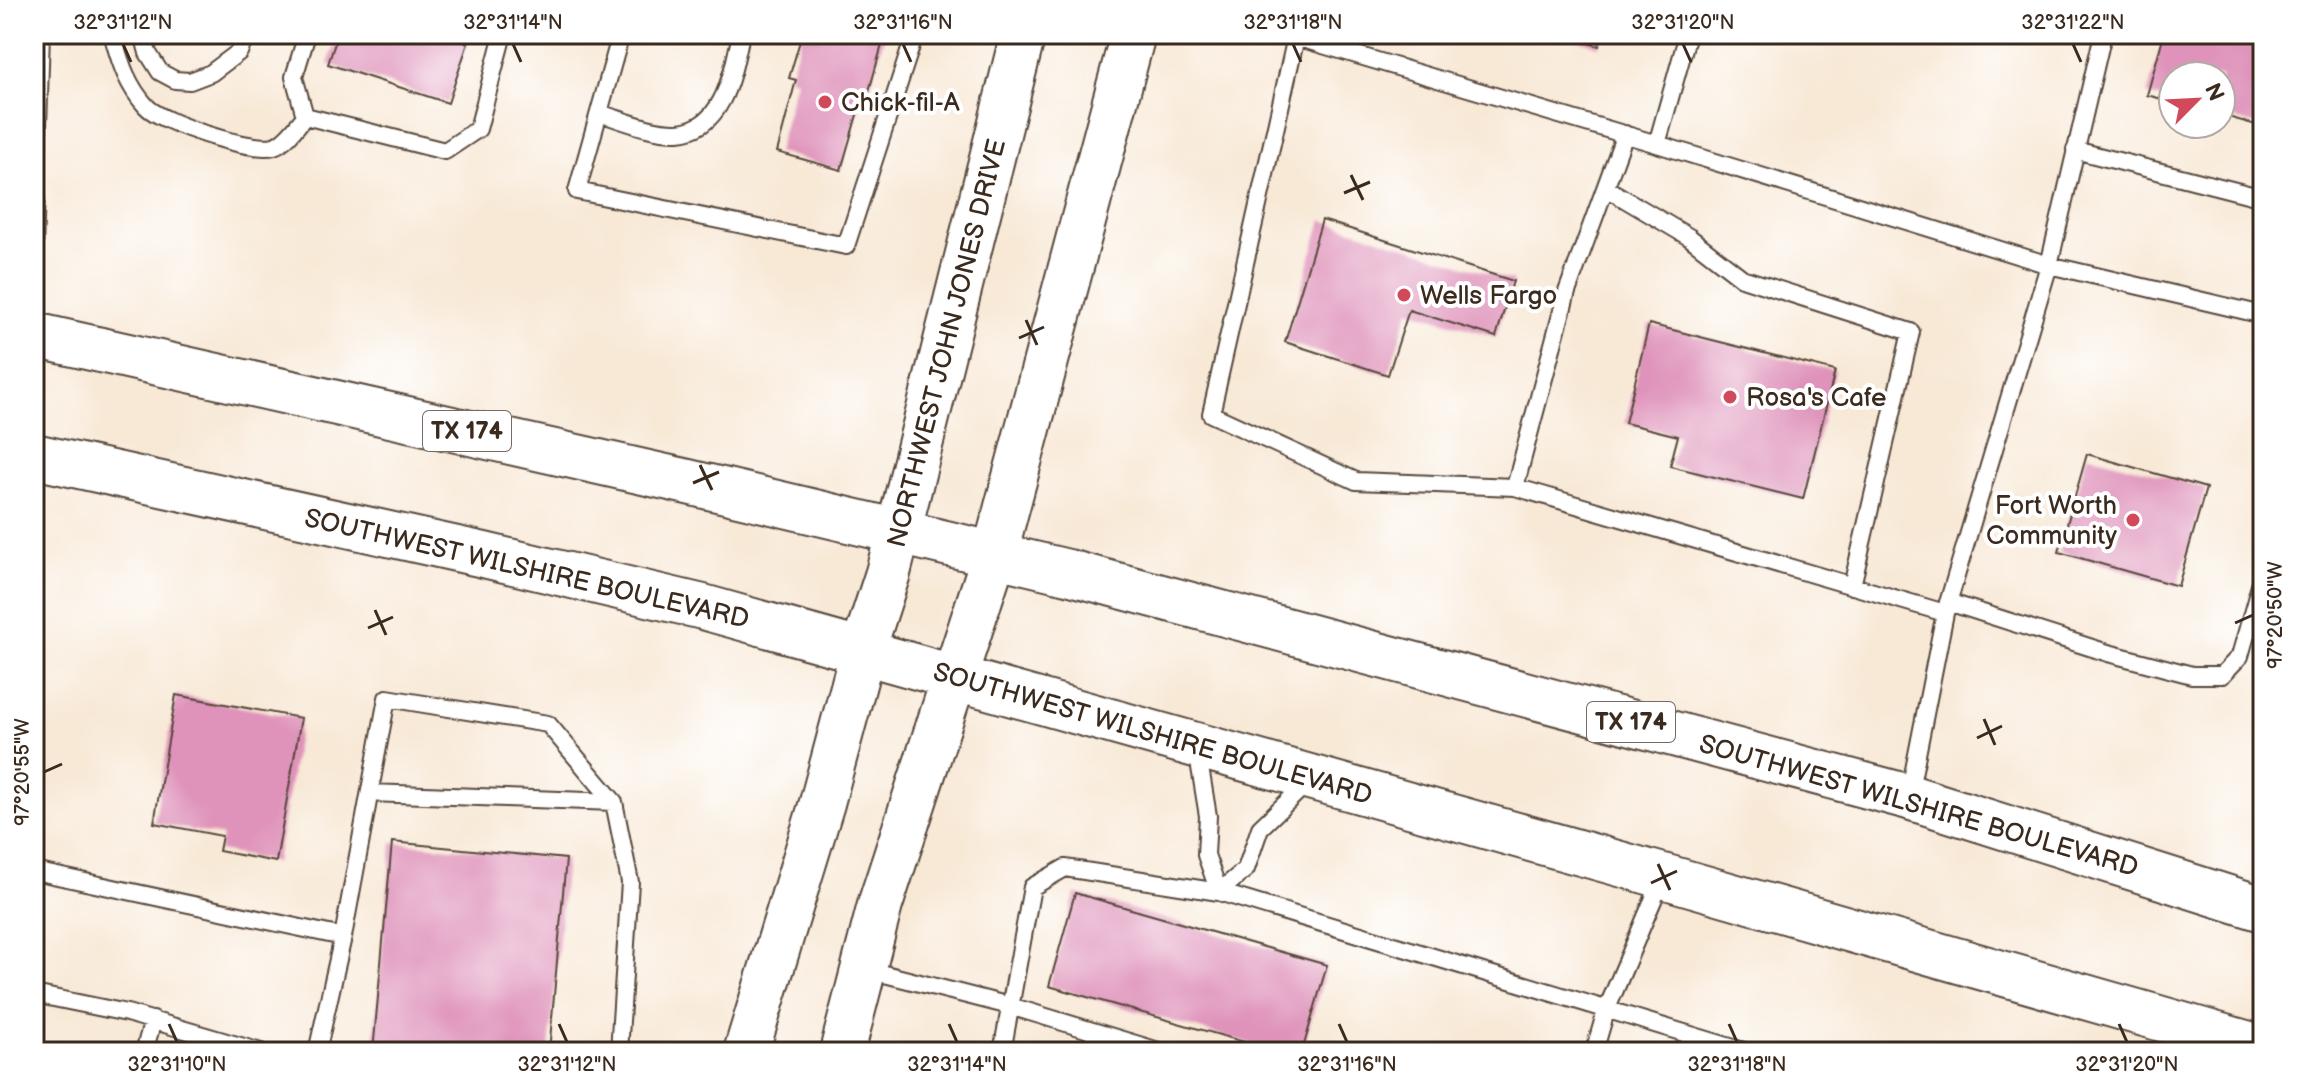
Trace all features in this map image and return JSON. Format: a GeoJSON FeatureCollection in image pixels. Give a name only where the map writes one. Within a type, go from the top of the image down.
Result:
{"type":"FeatureCollection","features":[{"type":"Feature","properties":{"kind":"main road","name":"NORTHWEST JOHN JONES DRIVE"},"geometry":{"type":"LineString","coordinates":[[746,1052],[899,534],[1023,34]]}},
{"type":"Feature","properties":{"kind":"main road"},"geometry":{"type":"LineString","coordinates":[[842,1052],[880,905],[994,556],[1133,34]]}},
{"type":"Feature","properties":{"kind":"main road","name":"SOUTHWEST WILSHIRE BOULEVARD"},"geometry":{"type":"LineString","coordinates":[[34,335],[688,482],[1068,572],[1909,797],[2263,909]]}},
{"type":"Feature","properties":{"kind":"main road","name":"SOUTHWEST WILSHIRE BOULEVARD"},"geometry":{"type":"LineString","coordinates":[[34,456],[703,607],[2263,1048]]}},
{"type":"Feature","properties":{"kind":"lane"},"geometry":{"type":"LineString","coordinates":[[34,251],[41,34]]}},
{"type":"Feature","properties":{"kind":"lane"},"geometry":{"type":"LineString","coordinates":[[116,34],[114,40],[125,77],[148,109],[190,130],[256,147],[275,146],[294,131],[305,116]]}},
{"type":"Feature","properties":{"kind":"lane"},"geometry":{"type":"LineString","coordinates":[[143,34],[148,53],[160,72],[175,80],[190,81],[211,73],[239,52],[246,34]]}},
{"type":"Feature","properties":{"kind":"lane"},"geometry":{"type":"LineString","coordinates":[[305,116],[294,77],[307,34]]}},
{"type":"Feature","properties":{"kind":"lane"},"geometry":{"type":"LineString","coordinates":[[305,116],[445,151],[478,129],[503,34]]}},
{"type":"Feature","properties":{"kind":"lane"},"geometry":{"type":"LineString","coordinates":[[621,34],[577,191],[846,246],[915,34]]}},
{"type":"Feature","properties":{"kind":"lane"},"geometry":{"type":"LineString","coordinates":[[599,113],[659,130],[679,132],[695,127],[708,118],[727,90],[741,34]]}},
{"type":"Feature","properties":{"kind":"lane"},"geometry":{"type":"LineString","coordinates":[[1270,34],[1296,36],[2049,265],[2263,315]]}},
{"type":"Feature","properties":{"kind":"lane"},"geometry":{"type":"LineString","coordinates":[[1657,144],[1688,34]]}},
{"type":"Feature","properties":{"kind":"lane"},"geometry":{"type":"LineString","coordinates":[[1909,797],[1946,608],[2049,265],[2103,34]]}},
{"type":"Feature","properties":{"kind":"lane"},"geometry":{"type":"LineString","coordinates":[[1296,36],[1211,414],[1356,481],[1515,487],[1852,586],[2031,629],[2192,675],[2222,675],[2240,656],[2263,575]]}},
{"type":"Feature","properties":{"kind":"lane"},"geometry":{"type":"LineString","coordinates":[[1515,487],[1567,292],[1625,134]]}},
{"type":"Feature","properties":{"kind":"lane"},"geometry":{"type":"LineString","coordinates":[[2075,150],[2263,198]]}},
{"type":"Feature","properties":{"kind":"lane"},"geometry":{"type":"LineString","coordinates":[[1606,188],[1689,237],[1742,278],[1911,332],[1852,586]]}},
{"type":"Feature","properties":{"kind":"lane"},"geometry":{"type":"LineString","coordinates":[[317,1052],[343,937],[387,698],[548,724],[614,802],[630,882],[619,1052]]}},
{"type":"Feature","properties":{"kind":"lane"},"geometry":{"type":"LineString","coordinates":[[1197,745],[1208,816],[1206,855],[1219,892]]}},
{"type":"Feature","properties":{"kind":"lane"},"geometry":{"type":"LineString","coordinates":[[1219,892],[1246,869],[1260,828],[1312,778]]}},
{"type":"Feature","properties":{"kind":"lane"},"geometry":{"type":"LineString","coordinates":[[370,793],[614,802]]}},
{"type":"Feature","properties":{"kind":"lane"},"geometry":{"type":"LineString","coordinates":[[1002,1052],[1032,887],[1065,868],[1219,892],[1606,1011],[1688,1044],[1747,1052]]}},
{"type":"Feature","properties":{"kind":"lane"},"geometry":{"type":"LineString","coordinates":[[34,871],[343,937]]}},
{"type":"Feature","properties":{"kind":"lane"},"geometry":{"type":"LineString","coordinates":[[1594,1052],[1606,1011],[1663,876]]}},
{"type":"Feature","properties":{"kind":"lane"},"geometry":{"type":"LineString","coordinates":[[863,969],[1010,1006],[1162,1052]]}},
{"type":"Feature","properties":{"kind":"lane"},"geometry":{"type":"LineString","coordinates":[[34,994],[153,1020],[261,1052]]}},
{"type":"Feature","properties":{"kind":"lane"},"geometry":{"type":"LineString","coordinates":[[144,1052],[153,1020]]}},
{"type":"Feature","properties":{"kind":"building"},"geometry":{"type":"Polygon","coordinates":[[[338,34],[440,34],[468,43],[448,103],[328,64],[338,34]]]}},
{"type":"Feature","properties":{"kind":"building","name":"Chick-fil-A"},"geometry":{"type":"Polygon","coordinates":[[[802,34],[885,34],[866,102],[861,101],[841,170],[777,152],[796,80],[789,78],[802,34]]]}},
{"type":"Feature","properties":{"kind":"building"},"geometry":{"type":"Polygon","coordinates":[[[1556,34],[1602,34],[1599,46],[1556,34]]]}},
{"type":"Feature","properties":{"kind":"building"},"geometry":{"type":"Polygon","coordinates":[[[2164,34],[2263,34],[2263,127],[2237,120],[2237,60],[2157,60],[2157,98],[2147,95],[2164,34]]]}},
{"type":"Feature","properties":{"kind":"building","name":"Wells Fargo"},"geometry":{"type":"Polygon","coordinates":[[[1322,220],[1513,281],[1496,337],[1409,310],[1388,375],[1285,342],[1322,220]]]}},
{"type":"Feature","properties":{"kind":"building","name":"Rosa's Cafe"},"geometry":{"type":"Polygon","coordinates":[[[1649,324],[1835,371],[1803,499],[1670,466],[1678,436],[1625,423],[1649,324]]]}},
{"type":"Feature","properties":{"kind":"building","name":"Fort Worth Community"},"geometry":{"type":"Polygon","coordinates":[[[2087,454],[2206,488],[2178,586],[2059,552],[2087,454]]]}},
{"type":"Feature","properties":{"kind":"building"},"geometry":{"type":"Polygon","coordinates":[[[176,695],[301,718],[276,862],[219,851],[222,836],[154,823],[176,695]]]}},
{"type":"Feature","properties":{"kind":"building"},"geometry":{"type":"Polygon","coordinates":[[[392,842],[566,859],[549,1052],[373,1052],[392,842]]]}},
{"type":"Feature","properties":{"kind":"building"},"geometry":{"type":"Polygon","coordinates":[[[1075,893],[1327,965],[1302,1052],[1279,1052],[1049,986],[1075,893]]]}},
{"type":"Feature","properties":{"kind":"place","name":"Chick-fil-A"},"geometry":{"type":"Point","coordinates":[825,102]}},
{"type":"Feature","properties":{"kind":"place","name":"Wells Fargo"},"geometry":{"type":"Point","coordinates":[1404,295]}},
{"type":"Feature","properties":{"kind":"place","name":"Rosa's Cafe"},"geometry":{"type":"Point","coordinates":[1730,397]}},
{"type":"Feature","properties":{"kind":"place","name":"Fort Worth Community"},"geometry":{"type":"Point","coordinates":[2133,520]}}]}
